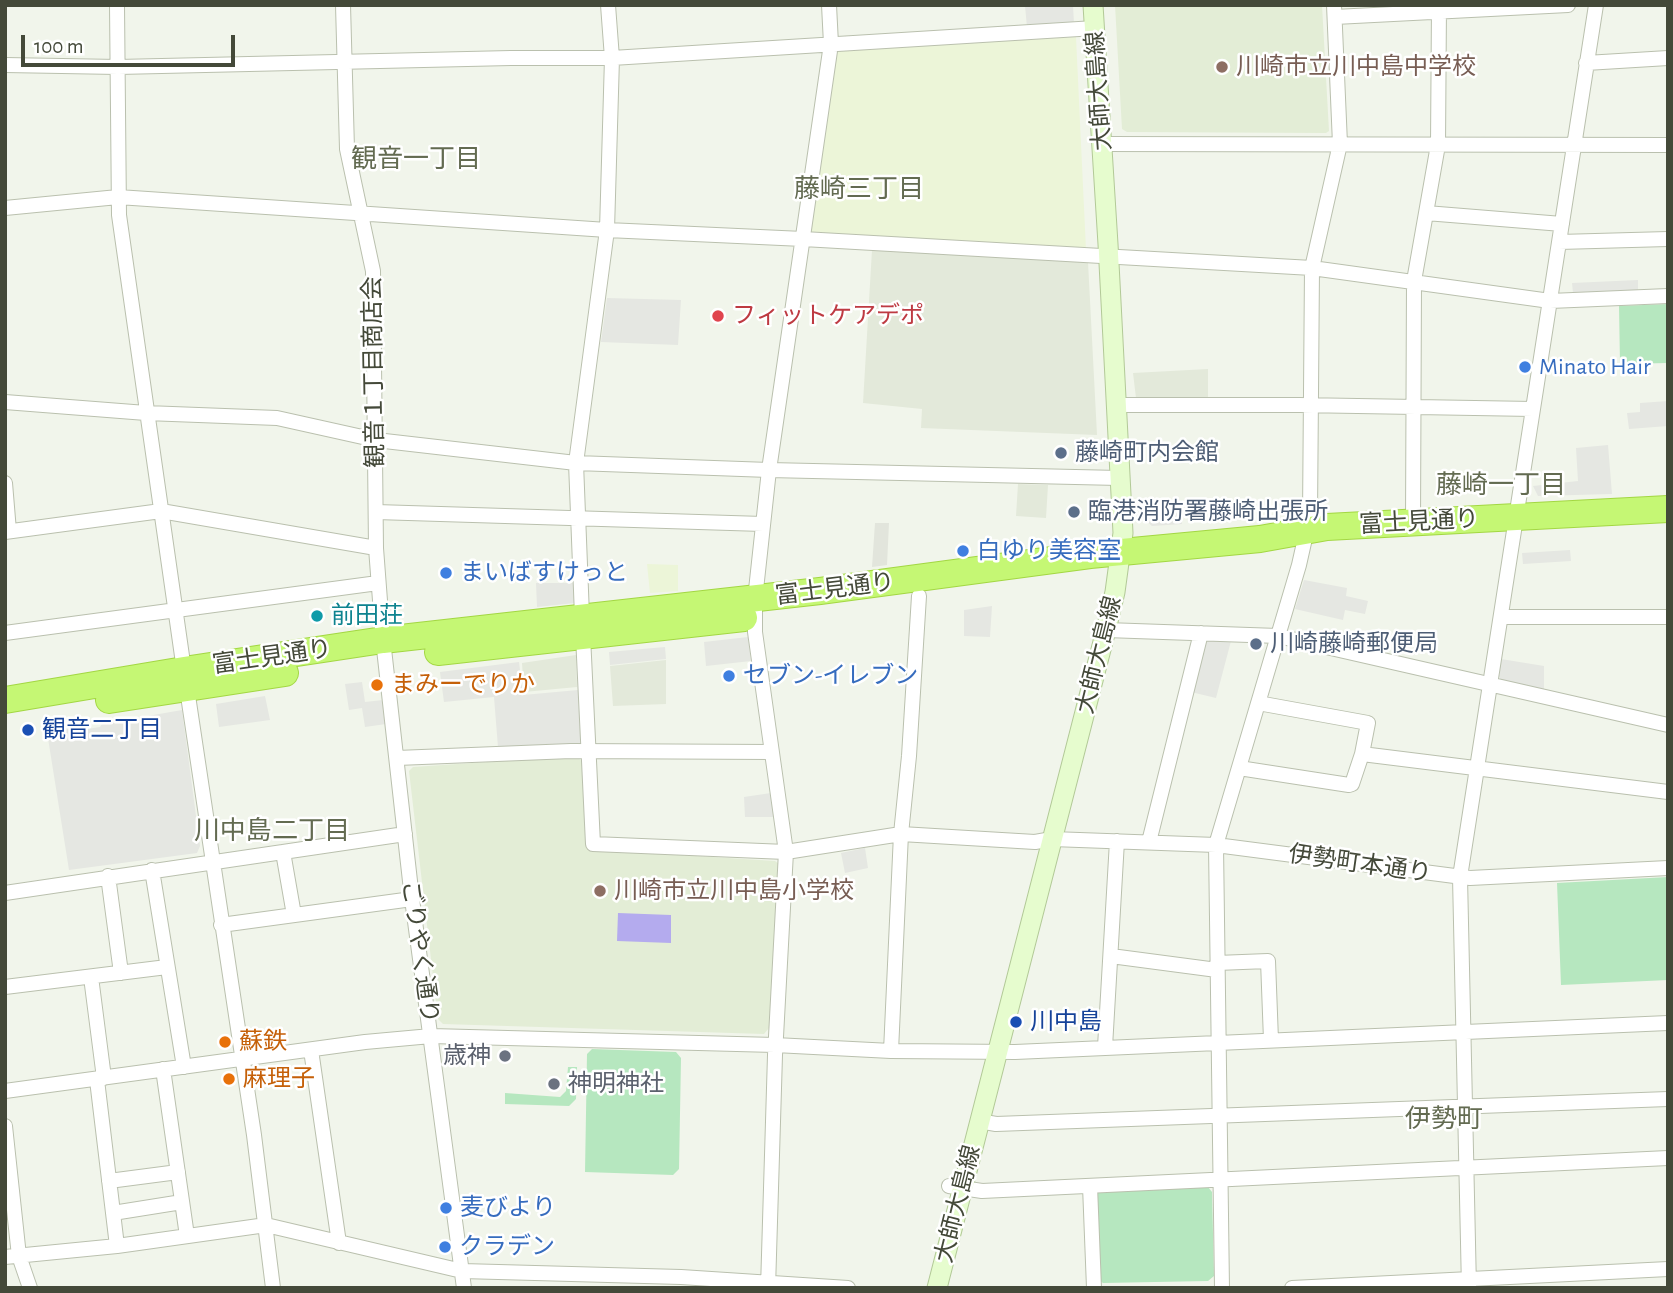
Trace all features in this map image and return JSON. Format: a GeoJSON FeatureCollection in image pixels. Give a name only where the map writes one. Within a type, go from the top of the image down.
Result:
{"type":"FeatureCollection","features":[{"type":"Feature","properties":{"kind":"highway","name":"富士見通り"},"geometry":{"type":"LineString","coordinates":[[1306,538],[1515,526],[1668,509]]}},
{"type":"Feature","properties":{"kind":"highway","name":"富士見通り"},"geometry":{"type":"LineString","coordinates":[[5,700],[186,679],[384,649],[582,626],[755,608],[919,596],[1120,561],[1413,522],[1515,526],[1668,525]]}},
{"type":"Feature","properties":{"kind":"highway","name":"富士見通り"},"geometry":{"type":"LineString","coordinates":[[755,608],[1090,555],[1120,561]]}},
{"type":"Feature","properties":{"kind":"highway","name":"富士見通り"},"geometry":{"type":"LineString","coordinates":[[5,718],[186,679]]}},
{"type":"Feature","properties":{"kind":"street"},"geometry":{"type":"LineString","coordinates":[[117,5],[118,197],[146,413],[266,1225],[273,1288]]}},
{"type":"Feature","properties":{"kind":"street","name":"観音１丁目商店会"},"geometry":{"type":"LineString","coordinates":[[343,5],[347,149],[373,271],[376,548],[384,649]]}},
{"type":"Feature","properties":{"kind":"street"},"geometry":{"type":"LineString","coordinates":[[587,750],[576,463],[607,230],[612,58],[608,5]]}},
{"type":"Feature","properties":{"kind":"street"},"geometry":{"type":"LineString","coordinates":[[768,1285],[775,1045],[786,852],[755,632],[755,608],[769,470],[831,44],[829,5]]}},
{"type":"Feature","properties":{"kind":"street","name":"大師大島線"},"geometry":{"type":"LineString","coordinates":[[937,1288],[964,1188],[991,1051],[1052,839],[1106,630],[1120,561],[1123,533],[1093,5]]}},
{"type":"Feature","properties":{"kind":"street"},"geometry":{"type":"LineString","coordinates":[[1222,1288],[1216,845],[1306,538],[1312,405],[1312,268],[1340,144],[1334,11],[1568,5]]}},
{"type":"Feature","properties":{"kind":"street"},"geometry":{"type":"LineString","coordinates":[[1469,1283],[1460,877],[1596,5]]}},
{"type":"Feature","properties":{"kind":"street"},"geometry":{"type":"LineString","coordinates":[[1413,522],[1414,281],[1438,145],[1439,9]]}},
{"type":"Feature","properties":{"kind":"street"},"geometry":{"type":"LineString","coordinates":[[5,65],[118,67],[612,58],[1094,28]]}},
{"type":"Feature","properties":{"kind":"street"},"geometry":{"type":"LineString","coordinates":[[1587,63],[1668,58]]}},
{"type":"Feature","properties":{"kind":"street"},"geometry":{"type":"LineString","coordinates":[[1102,144],[1668,145]]}},
{"type":"Feature","properties":{"kind":"street"},"geometry":{"type":"LineString","coordinates":[[5,208],[118,197],[607,230],[1312,268],[1550,301],[1668,296]]}},
{"type":"Feature","properties":{"kind":"street"},"geometry":{"type":"LineString","coordinates":[[1426,213],[1562,224]]}},
{"type":"Feature","properties":{"kind":"street"},"geometry":{"type":"LineString","coordinates":[[1559,242],[1668,239]]}},
{"type":"Feature","properties":{"kind":"street"},"geometry":{"type":"LineString","coordinates":[[5,402],[146,413],[277,418],[376,440],[576,463],[1119,478]]}},
{"type":"Feature","properties":{"kind":"street"},"geometry":{"type":"LineString","coordinates":[[1116,405],[1312,405],[1533,410]]}},
{"type":"Feature","properties":{"kind":"street"},"geometry":{"type":"LineString","coordinates":[[5,483],[7,532],[161,512],[376,548]]}},
{"type":"Feature","properties":{"kind":"street"},"geometry":{"type":"LineString","coordinates":[[376,512],[763,524]]}},
{"type":"Feature","properties":{"kind":"street"},"geometry":{"type":"LineString","coordinates":[[5,633],[379,583]]}},
{"type":"Feature","properties":{"kind":"street"},"geometry":{"type":"LineString","coordinates":[[891,1051],[901,834],[919,596]]}},
{"type":"Feature","properties":{"kind":"street"},"geometry":{"type":"LineString","coordinates":[[1502,617],[1668,617]]}},
{"type":"Feature","properties":{"kind":"street"},"geometry":{"type":"LineString","coordinates":[[1106,630],[1278,636],[1668,725]]}},
{"type":"Feature","properties":{"kind":"street"},"geometry":{"type":"LineString","coordinates":[[1149,842],[1201,633]]}},
{"type":"Feature","properties":{"kind":"street","name":"ごりやく通り"},"geometry":{"type":"LineString","coordinates":[[384,649],[412,899],[464,1288]]}},
{"type":"Feature","properties":{"kind":"street"},"geometry":{"type":"LineString","coordinates":[[1238,768],[1349,785],[1352,784],[1362,754],[1368,723],[1258,703]]}},
{"type":"Feature","properties":{"kind":"street"},"geometry":{"type":"LineString","coordinates":[[397,758],[587,750],[772,752]]}},
{"type":"Feature","properties":{"kind":"street","name":"伊勢町本通り"},"geometry":{"type":"LineString","coordinates":[[587,750],[593,844],[786,852],[901,834],[1035,842],[1052,839],[1216,845],[1460,877],[1518,877],[1668,869]]}},
{"type":"Feature","properties":{"kind":"street"},"geometry":{"type":"LineString","coordinates":[[1362,754],[1668,792]]}},
{"type":"Feature","properties":{"kind":"street"},"geometry":{"type":"LineString","coordinates":[[5,893],[405,834]]}},
{"type":"Feature","properties":{"kind":"street"},"geometry":{"type":"LineString","coordinates":[[1105,1046],[1117,841]]}},
{"type":"Feature","properties":{"kind":"street"},"geometry":{"type":"LineString","coordinates":[[283,852],[293,915]]}},
{"type":"Feature","properties":{"kind":"street"},"geometry":{"type":"LineString","coordinates":[[152,870],[184,1067]]}},
{"type":"Feature","properties":{"kind":"street"},"geometry":{"type":"LineString","coordinates":[[108,876],[121,973]]}},
{"type":"Feature","properties":{"kind":"street"},"geometry":{"type":"LineString","coordinates":[[221,925],[412,899]]}},
{"type":"Feature","properties":{"kind":"street"},"geometry":{"type":"LineString","coordinates":[[1111,956],[1217,967],[1268,961],[1271,1040]]}},
{"type":"Feature","properties":{"kind":"street"},"geometry":{"type":"LineString","coordinates":[[5,987],[167,967]]}},
{"type":"Feature","properties":{"kind":"street"},"geometry":{"type":"LineString","coordinates":[[91,977],[117,1246]]}},
{"type":"Feature","properties":{"kind":"street"},"geometry":{"type":"LineString","coordinates":[[5,1091],[241,1058],[431,1036],[775,1045],[891,1051],[991,1051],[1668,1023]]}},
{"type":"Feature","properties":{"kind":"street"},"geometry":{"type":"LineString","coordinates":[[311,1050],[339,1243]]}},
{"type":"Feature","properties":{"kind":"street"},"geometry":{"type":"LineString","coordinates":[[163,1069],[187,1236]]}},
{"type":"Feature","properties":{"kind":"street"},"geometry":{"type":"LineString","coordinates":[[979,1121],[996,1124],[1668,1099]]}},
{"type":"Feature","properties":{"kind":"street"},"geometry":{"type":"LineString","coordinates":[[5,1126],[12,1256],[30,1288]]}},
{"type":"Feature","properties":{"kind":"street"},"geometry":{"type":"LineString","coordinates":[[964,1188],[1090,1186],[1668,1158]]}},
{"type":"Feature","properties":{"kind":"street"},"geometry":{"type":"LineString","coordinates":[[109,1181],[178,1172]]}},
{"type":"Feature","properties":{"kind":"street"},"geometry":{"type":"LineString","coordinates":[[1090,1186],[1094,1288]]}},
{"type":"Feature","properties":{"kind":"street"},"geometry":{"type":"LineString","coordinates":[[113,1213],[182,1202]]}},
{"type":"Feature","properties":{"kind":"street"},"geometry":{"type":"LineString","coordinates":[[12,1256],[117,1246],[266,1225],[463,1271],[681,1277],[768,1285],[848,1288]]}},
{"type":"Feature","properties":{"kind":"street"},"geometry":{"type":"LineString","coordinates":[[1292,1288],[1469,1283],[1668,1269]]}},
{"type":"Feature","properties":{"kind":"shaded area"},"geometry":{"type":"Polygon","coordinates":[[[1073,5],[1074,24],[1027,27],[1025,6],[1073,5]]]}},
{"type":"Feature","properties":{"kind":"shaded area","name":"川崎市立川中島中学校"},"geometry":{"type":"Polygon","coordinates":[[[1115,5],[1322,5],[1329,131],[1127,132],[1122,129],[1115,5]]]}},
{"type":"Feature","properties":{"kind":"shaded area"},"geometry":{"type":"Polygon","coordinates":[[[1076,37],[1086,250],[809,233],[837,50],[1076,37]]]}},
{"type":"Feature","properties":{"kind":"shaded area"},"geometry":{"type":"Polygon","coordinates":[[[872,250],[1088,262],[1097,435],[921,428],[922,409],[863,403],[872,250]]]}},
{"type":"Feature","properties":{"kind":"shaded area"},"geometry":{"type":"Polygon","coordinates":[[[1638,280],[1638,291],[1573,293],[1572,283],[1638,280]]]}},
{"type":"Feature","properties":{"kind":"shaded area"},"geometry":{"type":"Polygon","coordinates":[[[607,298],[681,300],[678,345],[601,342],[607,298]]]}},
{"type":"Feature","properties":{"kind":"shaded area"},"geometry":{"type":"Polygon","coordinates":[[[1208,369],[1208,398],[1136,398],[1133,373],[1208,369]]]}},
{"type":"Feature","properties":{"kind":"shaded area"},"geometry":{"type":"Polygon","coordinates":[[[1668,401],[1668,426],[1629,429],[1627,413],[1640,412],[1640,403],[1668,401]]]}},
{"type":"Feature","properties":{"kind":"shaded area"},"geometry":{"type":"Polygon","coordinates":[[[1608,445],[1612,494],[1538,496],[1533,486],[1578,481],[1576,448],[1608,445]]]}},
{"type":"Feature","properties":{"kind":"shaded area"},"geometry":{"type":"Polygon","coordinates":[[[1018,484],[1048,485],[1046,518],[1016,516],[1018,484]]]}},
{"type":"Feature","properties":{"kind":"shaded area"},"geometry":{"type":"Polygon","coordinates":[[[1180,506],[1182,524],[1152,526],[1145,520],[1144,509],[1180,506]]]}},
{"type":"Feature","properties":{"kind":"shaded area"},"geometry":{"type":"Polygon","coordinates":[[[875,523],[889,523],[887,565],[872,567],[875,523]]]}},
{"type":"Feature","properties":{"kind":"shaded area"},"geometry":{"type":"Polygon","coordinates":[[[1570,550],[1571,561],[1523,564],[1522,553],[1570,550]]]}},
{"type":"Feature","properties":{"kind":"shaded area"},"geometry":{"type":"Polygon","coordinates":[[[647,564],[678,565],[678,591],[650,593],[647,564]]]}},
{"type":"Feature","properties":{"kind":"shaded area"},"geometry":{"type":"Polygon","coordinates":[[[1304,580],[1347,588],[1346,596],[1368,601],[1365,614],[1345,610],[1343,620],[1295,609],[1304,580]]]}},
{"type":"Feature","properties":{"kind":"shaded area"},"geometry":{"type":"Polygon","coordinates":[[[536,583],[574,583],[575,603],[537,607],[536,583]]]}},
{"type":"Feature","properties":{"kind":"shaded area"},"geometry":{"type":"Polygon","coordinates":[[[992,606],[990,637],[964,636],[964,610],[992,606]]]}},
{"type":"Feature","properties":{"kind":"shaded area"},"geometry":{"type":"Polygon","coordinates":[[[748,637],[751,661],[706,666],[704,642],[748,637]]]}},
{"type":"Feature","properties":{"kind":"shaded area"},"geometry":{"type":"Polygon","coordinates":[[[1208,640],[1231,641],[1216,698],[1191,692],[1203,644],[1208,640]]]}},
{"type":"Feature","properties":{"kind":"shaded area"},"geometry":{"type":"Polygon","coordinates":[[[665,647],[666,659],[610,665],[609,652],[665,647]]]}},
{"type":"Feature","properties":{"kind":"shaded area"},"geometry":{"type":"Polygon","coordinates":[[[576,655],[577,687],[524,692],[522,663],[576,655]]]}},
{"type":"Feature","properties":{"kind":"shaded area"},"geometry":{"type":"Polygon","coordinates":[[[1501,659],[1544,666],[1544,691],[1502,682],[1499,676],[1501,659]]]}},
{"type":"Feature","properties":{"kind":"shaded area"},"geometry":{"type":"Polygon","coordinates":[[[666,660],[666,704],[613,706],[610,666],[666,660]]]}},
{"type":"Feature","properties":{"kind":"shaded area"},"geometry":{"type":"Polygon","coordinates":[[[519,662],[523,695],[578,690],[581,746],[498,747],[494,697],[444,702],[440,672],[519,662]]]}},
{"type":"Feature","properties":{"kind":"shaded area"},"geometry":{"type":"Polygon","coordinates":[[[362,682],[365,702],[383,700],[386,724],[365,727],[362,708],[349,710],[345,684],[362,682]]]}},
{"type":"Feature","properties":{"kind":"shaded area"},"geometry":{"type":"Polygon","coordinates":[[[265,696],[270,720],[219,727],[216,704],[265,696]]]}},
{"type":"Feature","properties":{"kind":"shaded area"},"geometry":{"type":"Polygon","coordinates":[[[182,710],[200,846],[197,853],[69,870],[47,732],[77,726],[81,730],[100,727],[102,724],[182,710]]]}},
{"type":"Feature","properties":{"kind":"shaded area","name":"川崎市立川中島小学校"},"geometry":{"type":"Polygon","coordinates":[[[576,756],[583,762],[587,849],[775,861],[779,864],[769,1028],[764,1034],[443,1024],[438,1019],[409,771],[413,767],[576,756]]]}},
{"type":"Feature","properties":{"kind":"shaded area"},"geometry":{"type":"Polygon","coordinates":[[[771,793],[774,817],[745,817],[744,797],[771,793]]]}},
{"type":"Feature","properties":{"kind":"shaded area"},"geometry":{"type":"Polygon","coordinates":[[[865,848],[868,868],[845,873],[841,853],[865,848]]]}},
{"type":"Feature","properties":{"kind":"shaded area"},"geometry":{"type":"Polygon","coordinates":[[[618,913],[671,915],[671,943],[617,941],[618,913]]]}},
{"type":"Feature","properties":{"kind":"green space"},"geometry":{"type":"Polygon","coordinates":[[[1668,304],[1668,363],[1620,364],[1619,306],[1668,304]]]}},
{"type":"Feature","properties":{"kind":"green space"},"geometry":{"type":"Polygon","coordinates":[[[1668,877],[1668,980],[1561,985],[1557,883],[1668,877]]]}},
{"type":"Feature","properties":{"kind":"green space"},"geometry":{"type":"Polygon","coordinates":[[[592,1049],[676,1052],[681,1058],[679,1169],[673,1175],[585,1172],[587,1054],[592,1049]]]}},
{"type":"Feature","properties":{"kind":"green space"},"geometry":{"type":"Polygon","coordinates":[[[568,1067],[577,1067],[576,1099],[569,1106],[505,1104],[505,1093],[560,1097],[566,1091],[568,1067]]]}},
{"type":"Feature","properties":{"kind":"green space"},"geometry":{"type":"Polygon","coordinates":[[[1208,1187],[1212,1192],[1214,1276],[1208,1281],[1103,1283],[1099,1280],[1096,1195],[1100,1191],[1208,1187]]]}},
{"type":"Feature","properties":{"kind":"place","name":"川崎市立川中島中学校"},"geometry":{"type":"Point","coordinates":[1222,67]}},
{"type":"Feature","properties":{"kind":"place","name":"フィットケアデポ"},"geometry":{"type":"Point","coordinates":[718,316]}},
{"type":"Feature","properties":{"kind":"place","name":"Minato Hair"},"geometry":{"type":"Point","coordinates":[1525,367]}},
{"type":"Feature","properties":{"kind":"place","name":"藤崎町内会館"},"geometry":{"type":"Point","coordinates":[1061,453]}},
{"type":"Feature","properties":{"kind":"place","name":"臨港消防署藤崎出張所"},"geometry":{"type":"Point","coordinates":[1074,512]}},
{"type":"Feature","properties":{"kind":"place","name":"白ゆり美容室"},"geometry":{"type":"Point","coordinates":[963,551]}},
{"type":"Feature","properties":{"kind":"place","name":"まいばすけっと"},"geometry":{"type":"Point","coordinates":[446,573]}},
{"type":"Feature","properties":{"kind":"place","name":"前田荘"},"geometry":{"type":"Point","coordinates":[317,616]}},
{"type":"Feature","properties":{"kind":"place","name":"川崎藤崎郵便局"},"geometry":{"type":"Point","coordinates":[1256,644]}},
{"type":"Feature","properties":{"kind":"place","name":"セブン-イレブン"},"geometry":{"type":"Point","coordinates":[729,676]}},
{"type":"Feature","properties":{"kind":"place","name":"まみーでりか"},"geometry":{"type":"Point","coordinates":[377,685]}},
{"type":"Feature","properties":{"kind":"place","name":"観音二丁目"},"geometry":{"type":"Point","coordinates":[28,730]}},
{"type":"Feature","properties":{"kind":"place","name":"川崎市立川中島小学校"},"geometry":{"type":"Point","coordinates":[600,891]}},
{"type":"Feature","properties":{"kind":"place","name":"川中島"},"geometry":{"type":"Point","coordinates":[1016,1022]}},
{"type":"Feature","properties":{"kind":"place","name":"蘇鉄"},"geometry":{"type":"Point","coordinates":[225,1042]}},
{"type":"Feature","properties":{"kind":"place","name":"歳神"},"geometry":{"type":"Point","coordinates":[505,1056]}},
{"type":"Feature","properties":{"kind":"place","name":"麻理子"},"geometry":{"type":"Point","coordinates":[229,1079]}},
{"type":"Feature","properties":{"kind":"place","name":"神明神社"},"geometry":{"type":"Point","coordinates":[554,1084]}},
{"type":"Feature","properties":{"kind":"place","name":"麦びより"},"geometry":{"type":"Point","coordinates":[446,1208]}},
{"type":"Feature","properties":{"kind":"place","name":"クラデン"},"geometry":{"type":"Point","coordinates":[445,1247]}},
{"type":"Feature","properties":{"kind":"district","name":"観音一丁目"},"geometry":{"type":"Point","coordinates":[416,159]}},
{"type":"Feature","properties":{"kind":"district","name":"藤崎三丁目"},"geometry":{"type":"Point","coordinates":[859,189]}},
{"type":"Feature","properties":{"kind":"district","name":"藤崎一丁目"},"geometry":{"type":"Point","coordinates":[1501,485]}},
{"type":"Feature","properties":{"kind":"district","name":"川中島二丁目"},"geometry":{"type":"Point","coordinates":[272,831]}},
{"type":"Feature","properties":{"kind":"district","name":"伊勢町"},"geometry":{"type":"Point","coordinates":[1444,1119]}}]}
